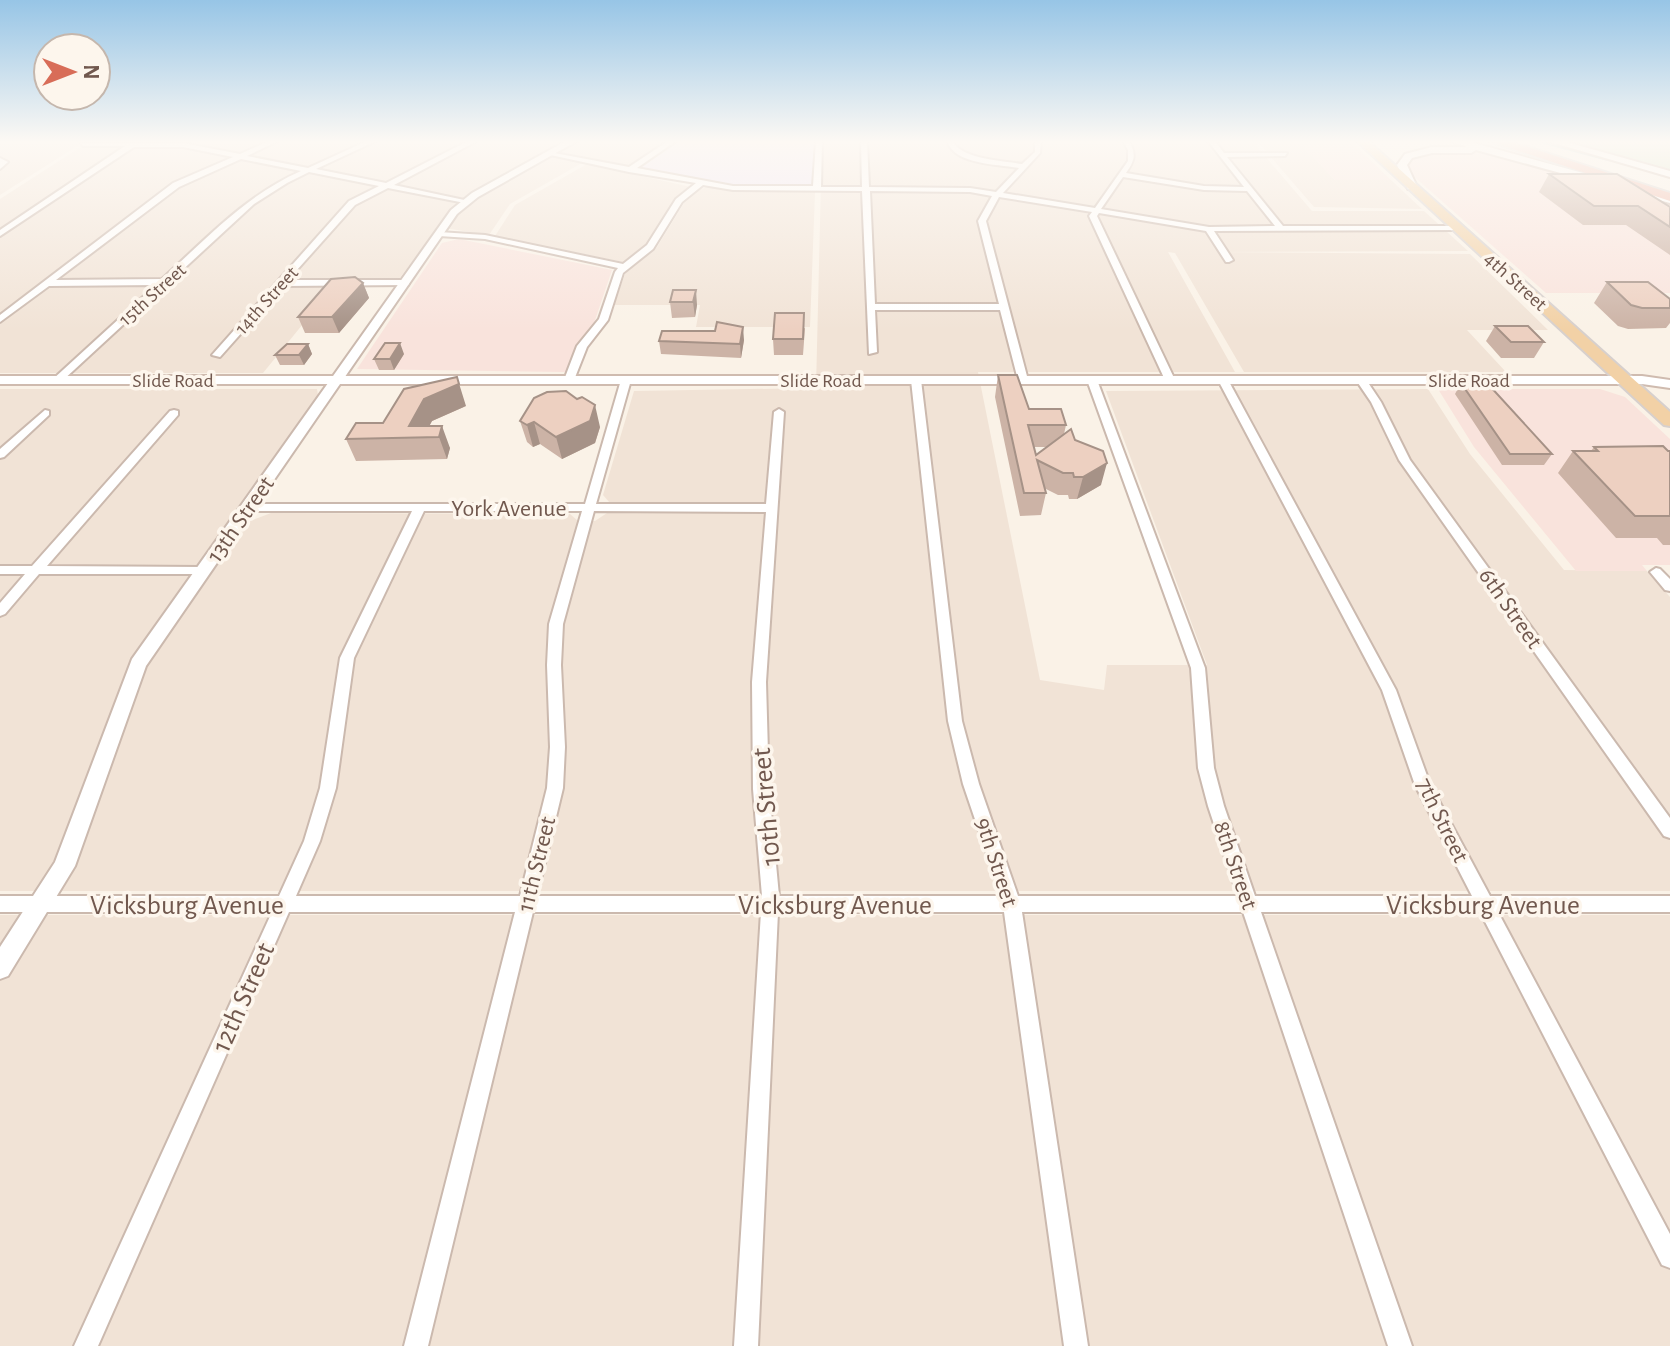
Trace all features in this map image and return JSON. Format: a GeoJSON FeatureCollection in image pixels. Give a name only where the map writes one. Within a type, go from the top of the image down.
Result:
{"type":"FeatureCollection","features":[{"type":"Feature","properties":{"kind":"main road","name":"4th Street"},"geometry":{"type":"LineString","coordinates":[[1431,204],[1670,421]]}},
{"type":"Feature","properties":{"kind":"main road","name":"Slide Road"},"geometry":{"type":"LineString","coordinates":[[1642,380],[1645,376],[1670,376]]}},
{"type":"Feature","properties":{"kind":"main road","name":"Slide Road"},"geometry":{"type":"LineString","coordinates":[[0,380],[1642,380],[1670,384]]}},
{"type":"Feature","properties":{"kind":"street"},"geometry":{"type":"LineString","coordinates":[[0,234],[45,204]]}},
{"type":"Feature","properties":{"kind":"street"},"geometry":{"type":"LineString","coordinates":[[0,319],[149,204]]}},
{"type":"Feature","properties":{"kind":"street","name":"15th Street"},"geometry":{"type":"LineString","coordinates":[[57,380],[249,204]]}},
{"type":"Feature","properties":{"kind":"street","name":"14th Street"},"geometry":{"type":"LineString","coordinates":[[217,355],[351,204]]}},
{"type":"Feature","properties":{"kind":"street","name":"13th Street"},"geometry":{"type":"LineString","coordinates":[[0,968],[41,904],[78,831],[138,664],[463,204]]}},
{"type":"Feature","properties":{"kind":"street"},"geometry":{"type":"LineString","coordinates":[[569,380],[582,346],[603,320],[616,278],[624,267],[650,247],[677,204]]}},
{"type":"Feature","properties":{"kind":"street"},"geometry":{"type":"LineString","coordinates":[[867,204],[872,352]]}},
{"type":"Feature","properties":{"kind":"street"},"geometry":{"type":"LineString","coordinates":[[990,204],[982,221],[1023,380]]}},
{"type":"Feature","properties":{"kind":"street"},"geometry":{"type":"LineString","coordinates":[[1060,204],[1209,229],[1458,228]]}},
{"type":"Feature","properties":{"kind":"street"},"geometry":{"type":"LineString","coordinates":[[1100,204],[1093,216],[1170,380]]}},
{"type":"Feature","properties":{"kind":"street"},"geometry":{"type":"LineString","coordinates":[[1261,204],[1281,229]]}},
{"type":"Feature","properties":{"kind":"street"},"geometry":{"type":"LineString","coordinates":[[1209,229],[1229,260]]}},
{"type":"Feature","properties":{"kind":"street"},"geometry":{"type":"LineString","coordinates":[[439,234],[485,237],[624,267]]}},
{"type":"Feature","properties":{"kind":"street"},"geometry":{"type":"LineString","coordinates":[[47,283],[165,282]]}},
{"type":"Feature","properties":{"kind":"street"},"geometry":{"type":"LineString","coordinates":[[280,283],[405,283]]}},
{"type":"Feature","properties":{"kind":"street"},"geometry":{"type":"LineString","coordinates":[[870,307],[1005,307]]}},
{"type":"Feature","properties":{"kind":"street","name":"11th Street"},"geometry":{"type":"LineString","coordinates":[[416,1346],[527,904],[559,757],[553,645],[556,624],[626,380]]}},
{"type":"Feature","properties":{"kind":"street","name":"9th Street"},"geometry":{"type":"LineString","coordinates":[[916,380],[955,721],[971,784],[1012,904],[1076,1346]]}},
{"type":"Feature","properties":{"kind":"street","name":"8th Street"},"geometry":{"type":"LineString","coordinates":[[1092,380],[1198,668],[1206,768],[1400,1346]]}},
{"type":"Feature","properties":{"kind":"street","name":"7th Street"},"geometry":{"type":"LineString","coordinates":[[1223,380],[1389,690],[1423,785],[1670,1257]]}},
{"type":"Feature","properties":{"kind":"street","name":"6th Street"},"geometry":{"type":"LineString","coordinates":[[1361,380],[1376,402],[1405,460],[1670,831]]}},
{"type":"Feature","properties":{"kind":"street","name":"10th Street"},"geometry":{"type":"LineString","coordinates":[[746,1346],[770,904],[758,743],[763,605],[779,412]]}},
{"type":"Feature","properties":{"kind":"street"},"geometry":{"type":"LineString","coordinates":[[0,455],[45,413]]}},
{"type":"Feature","properties":{"kind":"street"},"geometry":{"type":"LineString","coordinates":[[0,611],[174,413]]}},
{"type":"Feature","properties":{"kind":"street","name":"York Avenue"},"geometry":{"type":"LineString","coordinates":[[248,507],[771,508]]}},
{"type":"Feature","properties":{"kind":"street","name":"12th Street"},"geometry":{"type":"LineString","coordinates":[[86,1346],[323,811],[347,658],[420,507]]}},
{"type":"Feature","properties":{"kind":"street"},"geometry":{"type":"LineString","coordinates":[[0,570],[202,571]]}},
{"type":"Feature","properties":{"kind":"street"},"geometry":{"type":"LineString","coordinates":[[1663,572],[1670,587]]}},
{"type":"Feature","properties":{"kind":"street","name":"Vicksburg Avenue"},"geometry":{"type":"LineString","coordinates":[[0,904],[1670,904]]}},
{"type":"Feature","properties":{"kind":"shaded area"},"geometry":{"type":"Polygon","coordinates":[[[0,204],[510,204],[489,235],[438,227],[399,279],[338,281],[263,373],[0,373],[0,204]]]}},
{"type":"Feature","properties":{"kind":"shaded area"},"geometry":{"type":"Polygon","coordinates":[[[672,204],[645,247],[623,262],[495,236],[515,205],[672,204]]]}},
{"type":"Feature","properties":{"kind":"shaded area"},"geometry":{"type":"Polygon","coordinates":[[[684,204],[815,204],[810,327],[696,327],[700,305],[614,305],[625,274],[657,247],[684,204]]]}},
{"type":"Feature","properties":{"kind":"shaded area"},"geometry":{"type":"Polygon","coordinates":[[[820,204],[1306,204],[1312,211],[1424,211],[1468,251],[1218,252],[1470,254],[1548,330],[1467,330],[1506,372],[1244,372],[1175,253],[1168,252],[1235,372],[978,372],[1040,680],[1104,690],[1107,665],[1207,665],[1106,391],[1428,389],[1470,454],[1564,570],[1647,571],[1670,597],[1670,891],[0,891],[0,389],[317,389],[318,395],[229,521],[250,521],[271,513],[570,514],[578,521],[595,521],[607,513],[610,503],[603,495],[634,391],[816,388],[820,204]]]}},
{"type":"Feature","properties":{"kind":"shaded area"},"geometry":{"type":"Polygon","coordinates":[[[1311,204],[1416,204],[1422,209],[1314,207],[1311,204]]]}},
{"type":"Feature","properties":{"kind":"shaded area"},"geometry":{"type":"Polygon","coordinates":[[[1445,204],[1670,204],[1670,293],[1546,293],[1445,204]]]}},
{"type":"Feature","properties":{"kind":"shaded area"},"geometry":{"type":"Polygon","coordinates":[[[459,239],[612,270],[592,329],[576,347],[566,372],[357,369],[442,243],[459,239]]]}},
{"type":"Feature","properties":{"kind":"shaded area"},"geometry":{"type":"Polygon","coordinates":[[[1438,389],[1600,389],[1625,397],[1670,439],[1670,565],[1642,565],[1647,571],[1576,571],[1474,447],[1438,389]]]}},
{"type":"Feature","properties":{"kind":"shaded area"},"geometry":{"type":"Polygon","coordinates":[[[0,915],[1670,915],[1670,1346],[0,1346],[0,915]]]}},
{"type":"Feature","properties":{"kind":"building"},"geometry":{"type":"Polygon","coordinates":[[[1591,204],[1665,204],[1670,207],[1670,227],[1638,206],[1591,204]]]}},
{"type":"Feature","properties":{"kind":"building"},"geometry":{"type":"Polygon","coordinates":[[[355,277],[363,283],[332,317],[298,317],[331,279],[355,277]]]}},
{"type":"Feature","properties":{"kind":"building"},"geometry":{"type":"Polygon","coordinates":[[[1607,282],[1648,282],[1670,299],[1670,308],[1631,305],[1607,282]]]}},
{"type":"Feature","properties":{"kind":"building"},"geometry":{"type":"Polygon","coordinates":[[[673,290],[696,290],[693,302],[670,302],[673,290]]]}},
{"type":"Feature","properties":{"kind":"building"},"geometry":{"type":"Polygon","coordinates":[[[775,313],[804,313],[803,339],[773,339],[775,313]]]}},
{"type":"Feature","properties":{"kind":"building"},"geometry":{"type":"Polygon","coordinates":[[[717,322],[743,327],[740,344],[659,341],[662,331],[715,331],[717,322]]]}},
{"type":"Feature","properties":{"kind":"building"},"geometry":{"type":"Polygon","coordinates":[[[1495,326],[1528,326],[1544,342],[1511,342],[1495,326]]]}},
{"type":"Feature","properties":{"kind":"building"},"geometry":{"type":"Polygon","coordinates":[[[385,343],[400,343],[390,359],[374,359],[385,343]]]}},
{"type":"Feature","properties":{"kind":"building"},"geometry":{"type":"Polygon","coordinates":[[[287,344],[308,344],[299,355],[275,355],[287,344]]]}},
{"type":"Feature","properties":{"kind":"building"},"geometry":{"type":"Polygon","coordinates":[[[998,375],[1017,375],[1029,409],[1061,409],[1066,425],[1028,425],[1036,455],[1071,429],[1075,440],[1103,451],[1107,463],[1083,477],[1074,477],[1073,473],[1063,473],[1037,460],[1046,493],[1024,493],[998,375]]]}},
{"type":"Feature","properties":{"kind":"building"},"geometry":{"type":"Polygon","coordinates":[[[457,377],[459,384],[424,399],[409,426],[442,426],[439,437],[346,439],[356,423],[383,423],[404,389],[457,377]]]}},
{"type":"Feature","properties":{"kind":"building"},"geometry":{"type":"Polygon","coordinates":[[[1461,383],[1488,384],[1552,454],[1510,454],[1461,383]]]}},
{"type":"Feature","properties":{"kind":"building"},"geometry":{"type":"Polygon","coordinates":[[[566,391],[577,399],[582,397],[595,405],[590,421],[556,437],[534,422],[527,425],[520,421],[534,398],[547,392],[566,391]]]}},
{"type":"Feature","properties":{"kind":"building"},"geometry":{"type":"Polygon","coordinates":[[[1663,446],[1670,451],[1670,516],[1635,516],[1573,451],[1598,451],[1594,447],[1663,446]]]}}]}
